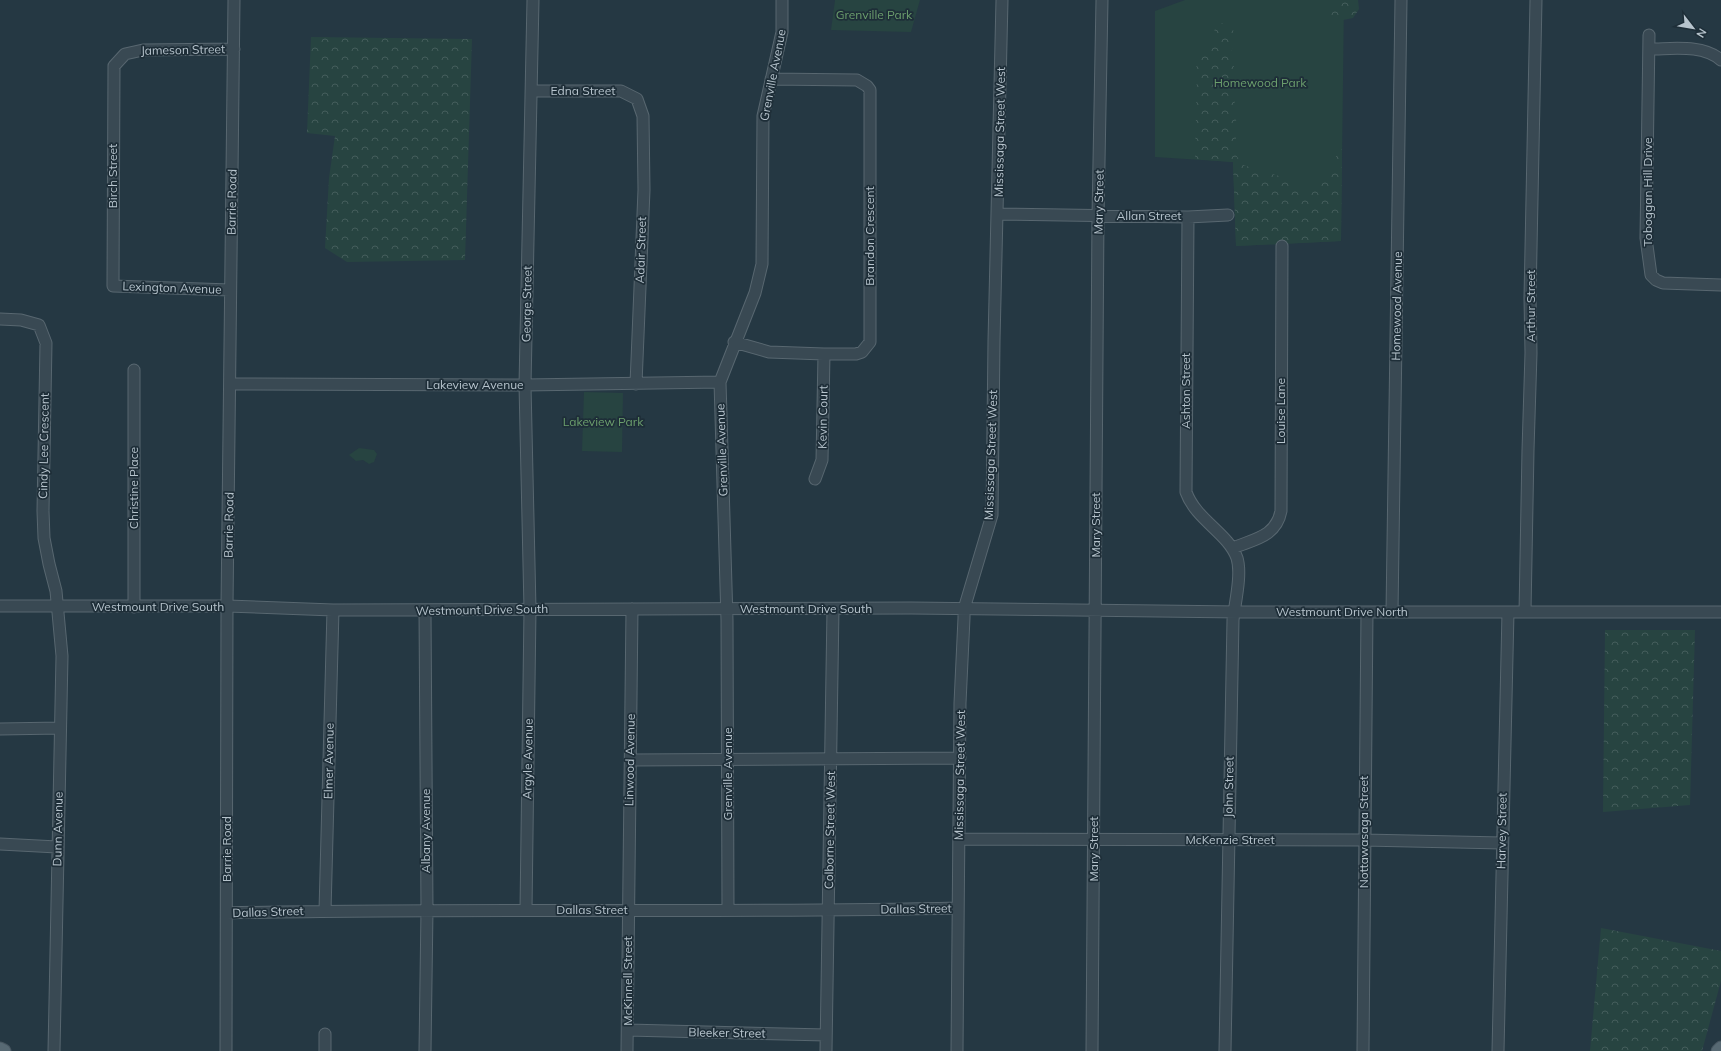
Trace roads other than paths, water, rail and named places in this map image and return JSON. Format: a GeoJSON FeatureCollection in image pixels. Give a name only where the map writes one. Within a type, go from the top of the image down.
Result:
{"type":"FeatureCollection","features":[{"type":"Feature","properties":{"kind":"main road"},"geometry":{"type":"LineString","coordinates":[[1718,1051],[1721,1048]]}},
{"type":"Feature","properties":{"kind":"main road"},"geometry":{"type":"LineString","coordinates":[[0,1049],[4,1051]]}},
{"type":"Feature","properties":{"kind":"street","name":"Barrie Road"},"geometry":{"type":"LineString","coordinates":[[226,1051],[227,606],[231,384],[230,290],[234,0]]}},
{"type":"Feature","properties":{"kind":"street","name":"George Street"},"geometry":{"type":"LineString","coordinates":[[530,609],[525,385],[533,0]]}},
{"type":"Feature","properties":{"kind":"street","name":"Grenville Avenue"},"geometry":{"type":"LineString","coordinates":[[728,910],[727,609],[720,382],[734,342],[755,293],[762,264],[763,116],[782,32],[782,0]]}},
{"type":"Feature","properties":{"kind":"street","name":"Mississaga Street West"},"geometry":{"type":"LineString","coordinates":[[957,1051],[960,758],[964,609],[992,514],[994,349],[1002,0]]}},
{"type":"Feature","properties":{"kind":"street","name":"Mary Street"},"geometry":{"type":"LineString","coordinates":[[1092,1051],[1098,216],[1102,0]]}},
{"type":"Feature","properties":{"kind":"street","name":"Homewood Avenue"},"geometry":{"type":"LineString","coordinates":[[1392,612],[1401,0]]}},
{"type":"Feature","properties":{"kind":"street","name":"Arthur Street"},"geometry":{"type":"LineString","coordinates":[[1526,612],[1531,353],[1530,290],[1536,0]]}},
{"type":"Feature","properties":{"kind":"street","name":"Toboggan Hill Drive"},"geometry":{"type":"LineString","coordinates":[[1649,35],[1646,238],[1651,274],[1656,280],[1662,283],[1721,285]]}},
{"type":"Feature","properties":{"kind":"street"},"geometry":{"type":"LineString","coordinates":[[1649,49],[1692,48],[1714,55],[1721,60]]}},
{"type":"Feature","properties":{"kind":"street","name":"Jameson Street"},"geometry":{"type":"LineString","coordinates":[[114,66],[125,54],[143,50],[234,49]]}},
{"type":"Feature","properties":{"kind":"street","name":"Birch Street"},"geometry":{"type":"LineString","coordinates":[[113,286],[114,66]]}},
{"type":"Feature","properties":{"kind":"street","name":"Brandon Crescent"},"geometry":{"type":"LineString","coordinates":[[734,342],[769,352],[856,354],[862,352],[870,342],[870,90],[867,86],[857,80],[772,79]]}},
{"type":"Feature","properties":{"kind":"street","name":"Edna Street"},"geometry":{"type":"LineString","coordinates":[[532,91],[621,91],[637,98],[643,116]]}},
{"type":"Feature","properties":{"kind":"street","name":"Adair Street"},"geometry":{"type":"LineString","coordinates":[[636,384],[644,190],[643,116]]}},
{"type":"Feature","properties":{"kind":"street","name":"Allan Street"},"geometry":{"type":"LineString","coordinates":[[998,214],[1188,217],[1228,215]]}},
{"type":"Feature","properties":{"kind":"street","name":"Ashton Street"},"geometry":{"type":"LineString","coordinates":[[1188,217],[1186,492],[1196,511],[1233,548]]}},
{"type":"Feature","properties":{"kind":"street","name":"Louise Lane"},"geometry":{"type":"LineString","coordinates":[[1233,548],[1269,533],[1279,520],[1281,511],[1282,246]]}},
{"type":"Feature","properties":{"kind":"street","name":"Lexington Avenue"},"geometry":{"type":"LineString","coordinates":[[113,286],[230,290]]}},
{"type":"Feature","properties":{"kind":"street","name":"Cindy Lee Crescent"},"geometry":{"type":"LineString","coordinates":[[0,320],[21,320],[39,325],[46,342],[43,511],[44,538],[56,592],[57,607]]}},
{"type":"Feature","properties":{"kind":"street","name":"Kevin Court"},"geometry":{"type":"LineString","coordinates":[[815,479],[822,460],[824,354]]}},
{"type":"Feature","properties":{"kind":"street","name":"Christine Place"},"geometry":{"type":"LineString","coordinates":[[134,370],[134,607]]}},
{"type":"Feature","properties":{"kind":"street","name":"Lakeview Avenue"},"geometry":{"type":"LineString","coordinates":[[231,384],[525,385],[720,382]]}},
{"type":"Feature","properties":{"kind":"street","name":"John Street"},"geometry":{"type":"LineString","coordinates":[[1225,1051],[1228,840],[1234,612],[1238,573],[1238,559],[1233,548]]}},
{"type":"Feature","properties":{"kind":"street","name":"Westmount Drive South"},"geometry":{"type":"LineString","coordinates":[[0,606],[227,606],[333,610],[425,611],[530,609],[964,609]]}},
{"type":"Feature","properties":{"kind":"street","name":"Dunn Avenue"},"geometry":{"type":"LineString","coordinates":[[54,1051],[62,656],[57,607]]}},
{"type":"Feature","properties":{"kind":"street","name":"Argyle Avenue"},"geometry":{"type":"LineString","coordinates":[[526,910],[530,609]]}},
{"type":"Feature","properties":{"kind":"street","name":"Linwood Avenue"},"geometry":{"type":"LineString","coordinates":[[628,910],[632,609]]}},
{"type":"Feature","properties":{"kind":"street","name":"Colborne Street West"},"geometry":{"type":"LineString","coordinates":[[826,1051],[832,758],[833,609]]}},
{"type":"Feature","properties":{"kind":"street","name":"Westmount Drive North"},"geometry":{"type":"LineString","coordinates":[[964,609],[1096,612],[1721,612]]}},
{"type":"Feature","properties":{"kind":"street","name":"Elmer Avenue"},"geometry":{"type":"LineString","coordinates":[[325,911],[333,610]]}},
{"type":"Feature","properties":{"kind":"street","name":"Albany Avenue"},"geometry":{"type":"LineString","coordinates":[[425,611],[427,910],[425,1051]]}},
{"type":"Feature","properties":{"kind":"street","name":"Nottawasaga Street"},"geometry":{"type":"LineString","coordinates":[[1363,1051],[1367,612]]}},
{"type":"Feature","properties":{"kind":"street","name":"Harvey Street"},"geometry":{"type":"LineString","coordinates":[[1498,1051],[1508,612]]}},
{"type":"Feature","properties":{"kind":"street"},"geometry":{"type":"LineString","coordinates":[[0,729],[60,728]]}},
{"type":"Feature","properties":{"kind":"street"},"geometry":{"type":"LineString","coordinates":[[631,760],[728,761],[832,758],[960,758]]}},
{"type":"Feature","properties":{"kind":"street","name":"McKenzie Street"},"geometry":{"type":"LineString","coordinates":[[959,839],[1364,840],[1502,843]]}},
{"type":"Feature","properties":{"kind":"street"},"geometry":{"type":"LineString","coordinates":[[0,844],[57,847]]}},
{"type":"Feature","properties":{"kind":"street","name":"Dallas Street"},"geometry":{"type":"LineString","coordinates":[[227,913],[427,910],[828,910],[958,908]]}},
{"type":"Feature","properties":{"kind":"street","name":"McKinnell Street"},"geometry":{"type":"LineString","coordinates":[[627,1051],[628,910]]}},
{"type":"Feature","properties":{"kind":"street","name":"Bleeker Street"},"geometry":{"type":"LineString","coordinates":[[628,1030],[826,1035]]}},
{"type":"Feature","properties":{"kind":"street"},"geometry":{"type":"LineString","coordinates":[[325,1034],[325,1051]]}},
{"type":"Feature","properties":{"kind":"park label","name":"Grenville Park"},"geometry":{"type":"Point","coordinates":[874,15]}},
{"type":"Feature","properties":{"kind":"park label","name":"Homewood Park"},"geometry":{"type":"Point","coordinates":[1260,83]}},
{"type":"Feature","properties":{"kind":"park label","name":"Lakeview Park"},"geometry":{"type":"Point","coordinates":[603,422]}}]}
